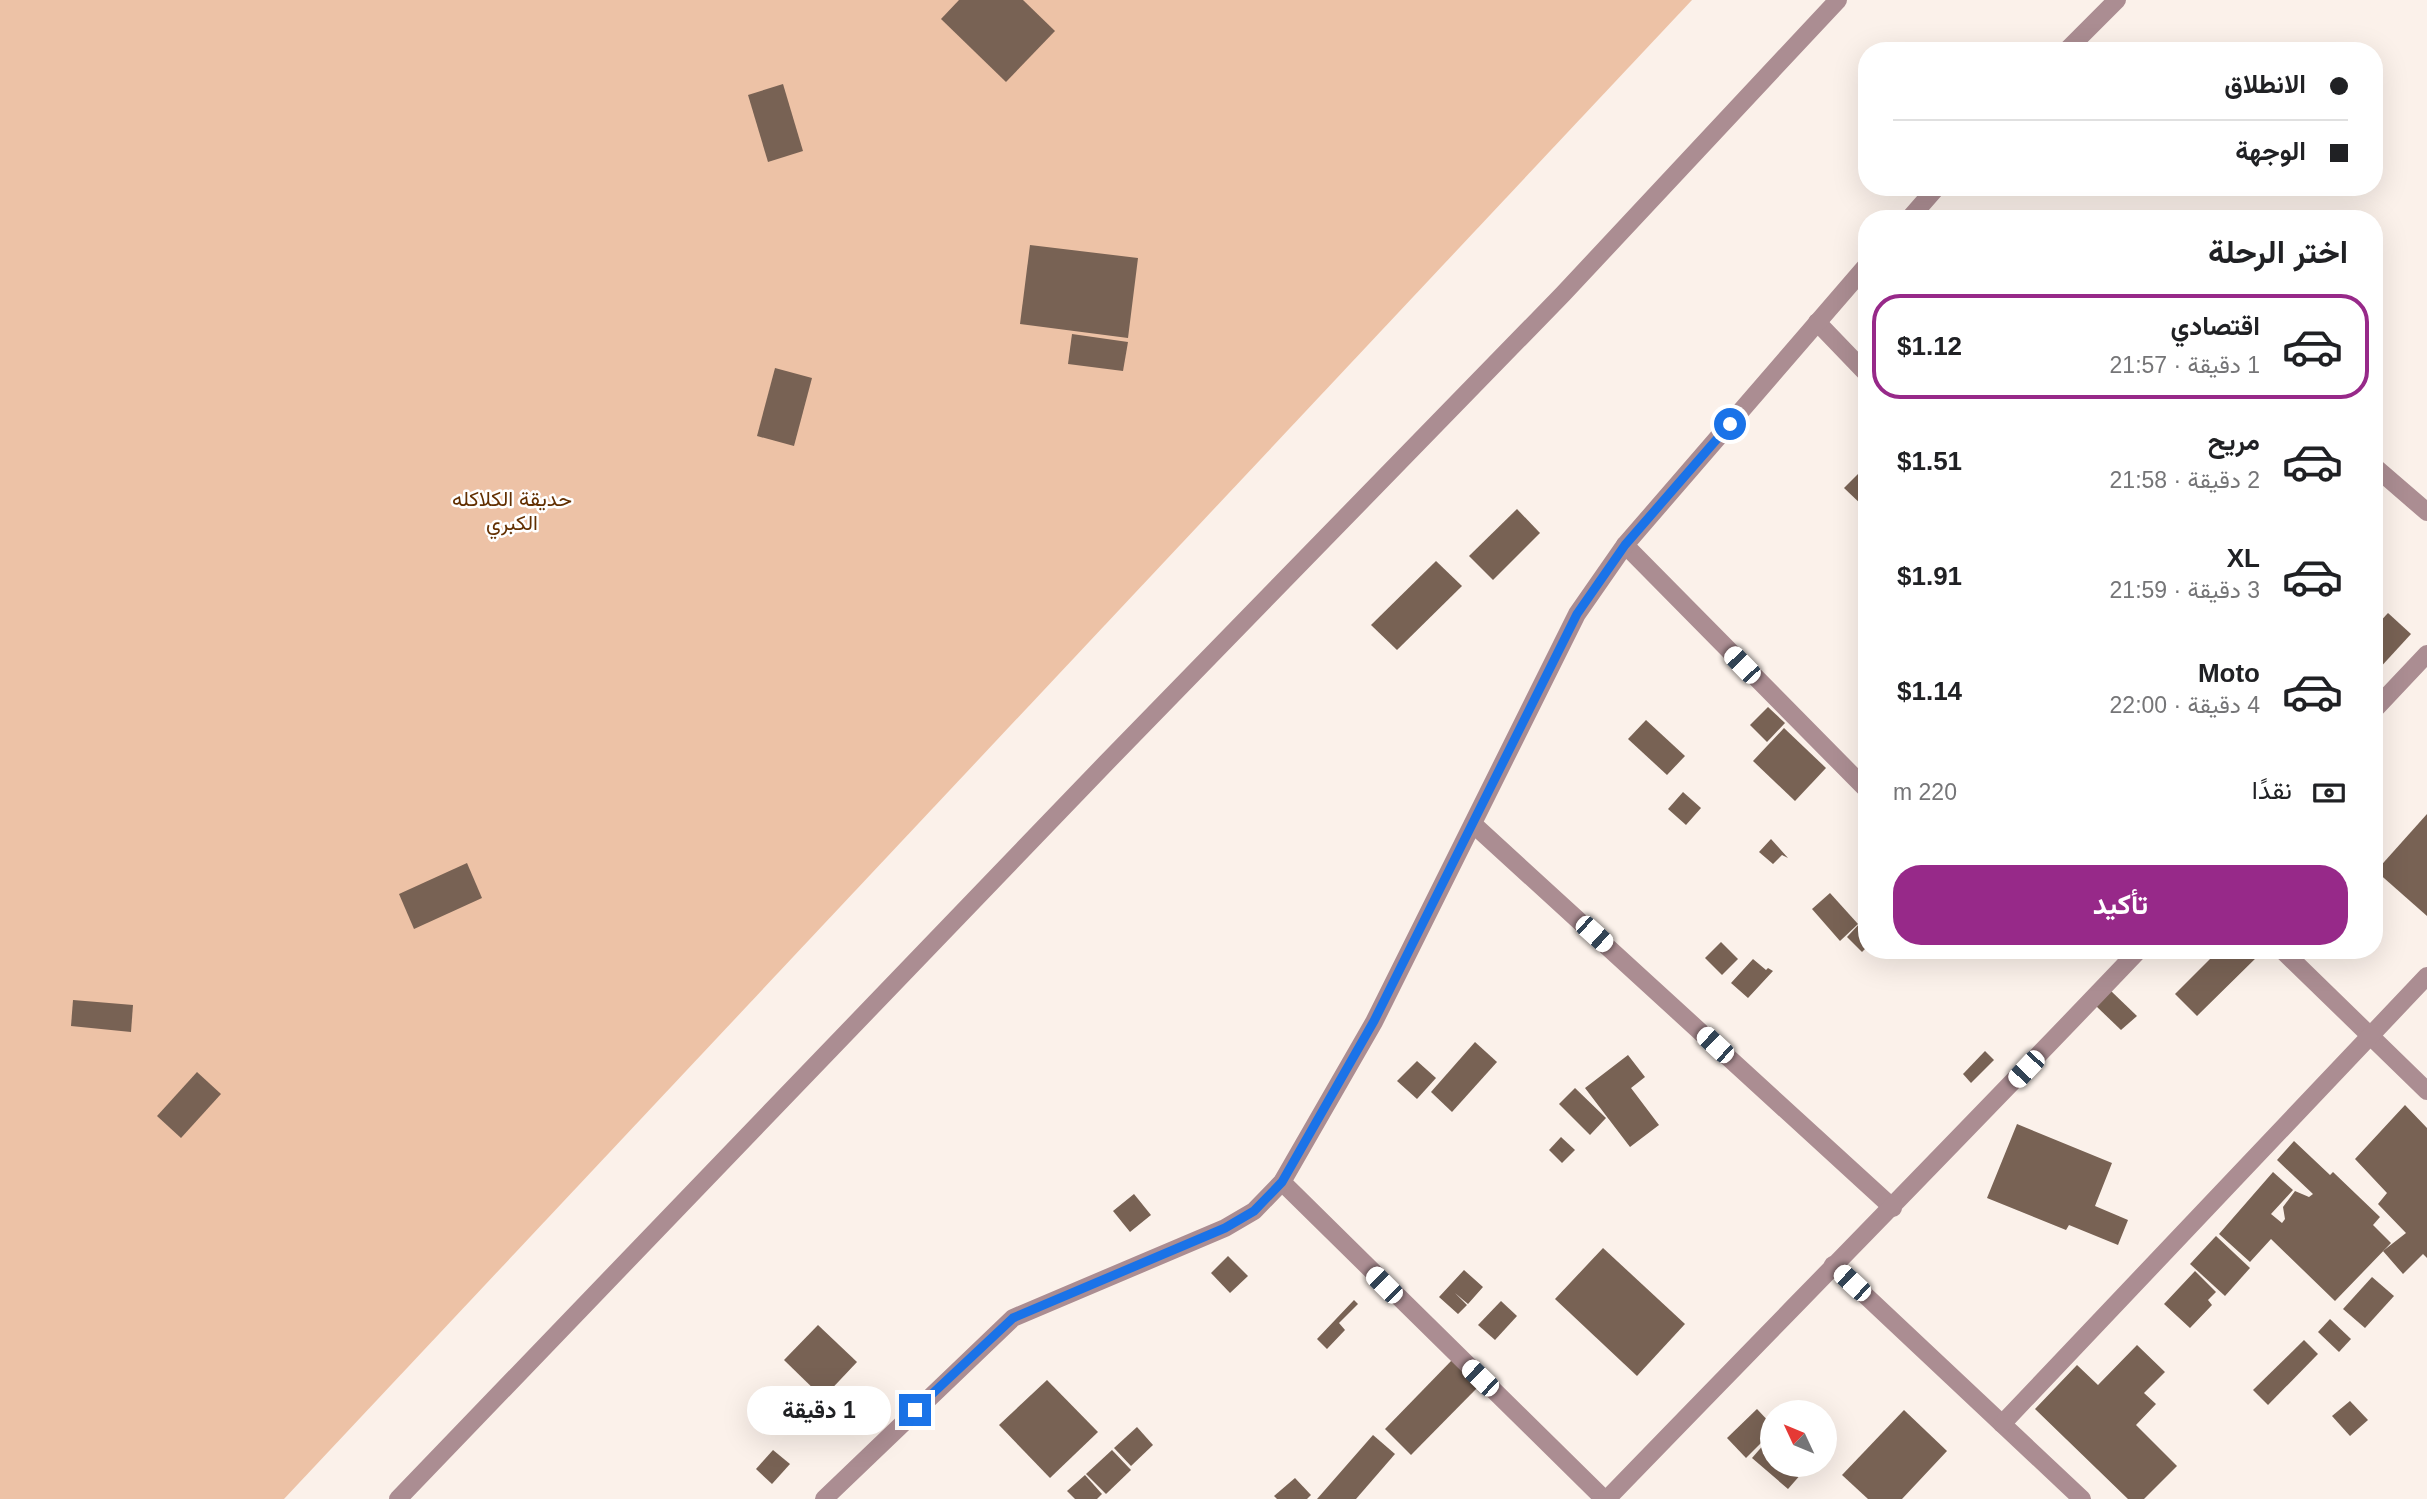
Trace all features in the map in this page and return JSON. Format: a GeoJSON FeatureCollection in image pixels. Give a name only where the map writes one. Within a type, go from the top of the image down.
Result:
{"type":"FeatureCollection","features":[{"type":"Feature","properties":{"kind":"street"},"geometry":{"type":"LineString","coordinates":[[398,1499],[1106,762],[1563,294],[1838,0]]}},
{"type":"Feature","properties":{"kind":"street"},"geometry":{"type":"LineString","coordinates":[[2075,42],[2117,0]]}},
{"type":"Feature","properties":{"kind":"street"},"geometry":{"type":"LineString","coordinates":[[1917,210],[1929,196]]}},
{"type":"Feature","properties":{"kind":"street"},"geometry":{"type":"LineString","coordinates":[[824,1499],[1013,1318],[1225,1228],[1254,1211],[1282,1182],[1374,1021],[1577,614],[1625,545],[1858,275]]}},
{"type":"Feature","properties":{"kind":"street"},"geometry":{"type":"LineString","coordinates":[[1817,322],[1858,365]]}},
{"type":"Feature","properties":{"kind":"street"},"geometry":{"type":"LineString","coordinates":[[2383,474],[2427,512]]}},
{"type":"Feature","properties":{"kind":"street"},"geometry":{"type":"LineString","coordinates":[[1625,545],[1858,781]]}},
{"type":"Feature","properties":{"kind":"street"},"geometry":{"type":"LineString","coordinates":[[2383,701],[2427,654]]}},
{"type":"Feature","properties":{"kind":"street"},"geometry":{"type":"LineString","coordinates":[[1473,824],[1893,1208]]}},
{"type":"Feature","properties":{"kind":"street"},"geometry":{"type":"LineString","coordinates":[[1282,1182],[1605,1499],[1833,1265],[1893,1208],[2130,959]]}},
{"type":"Feature","properties":{"kind":"street"},"geometry":{"type":"LineString","coordinates":[[2291,959],[2427,1091]]}},
{"type":"Feature","properties":{"kind":"street"},"geometry":{"type":"LineString","coordinates":[[2001,1424],[2427,976]]}},
{"type":"Feature","properties":{"kind":"street"},"geometry":{"type":"LineString","coordinates":[[1833,1265],[2082,1499]]}},
{"type":"Feature","properties":{"kind":"green space","name":"حديقة الكلاكله الكبري"},"geometry":{"type":"Polygon","coordinates":[[[0,0],[1692,0],[284,1499],[0,1499],[0,0]]]}},
{"type":"Feature","properties":{"kind":"building"},"geometry":{"type":"Polygon","coordinates":[[[959,0],[1023,0],[1055,31],[1006,82],[941,19],[959,0]]]}},
{"type":"Feature","properties":{"kind":"building"},"geometry":{"type":"Polygon","coordinates":[[[783,84],[803,151],[768,162],[748,95],[783,84]]]}},
{"type":"Feature","properties":{"kind":"building"},"geometry":{"type":"Polygon","coordinates":[[[1030,245],[1138,258],[1128,338],[1020,324],[1030,245]]]}},
{"type":"Feature","properties":{"kind":"building"},"geometry":{"type":"Polygon","coordinates":[[[1072,334],[1128,342],[1123,371],[1068,364],[1072,334]]]}},
{"type":"Feature","properties":{"kind":"building"},"geometry":{"type":"Polygon","coordinates":[[[775,368],[812,378],[794,446],[757,436],[775,368]]]}},
{"type":"Feature","properties":{"kind":"building"},"geometry":{"type":"Polygon","coordinates":[[[1858,474],[1858,501],[1844,488],[1858,474]]]}},
{"type":"Feature","properties":{"kind":"building"},"geometry":{"type":"Polygon","coordinates":[[[1517,509],[1540,533],[1493,580],[1469,556],[1517,509]]]}},
{"type":"Feature","properties":{"kind":"building"},"geometry":{"type":"Polygon","coordinates":[[[1436,561],[1462,586],[1397,650],[1371,625],[1436,561]]]}},
{"type":"Feature","properties":{"kind":"building"},"geometry":{"type":"Polygon","coordinates":[[[2388,613],[2411,634],[2383,664],[2383,618],[2388,613]]]}},
{"type":"Feature","properties":{"kind":"building"},"geometry":{"type":"Polygon","coordinates":[[[1768,707],[1785,723],[1767,742],[1750,725],[1768,707]]]}},
{"type":"Feature","properties":{"kind":"building"},"geometry":{"type":"Polygon","coordinates":[[[1646,720],[1685,756],[1667,775],[1628,739],[1646,720]]]}},
{"type":"Feature","properties":{"kind":"building"},"geometry":{"type":"Polygon","coordinates":[[[1784,728],[1826,768],[1795,801],[1753,761],[1784,728]]]}},
{"type":"Feature","properties":{"kind":"building"},"geometry":{"type":"Polygon","coordinates":[[[1683,792],[1701,808],[1686,825],[1668,809],[1683,792]]]}},
{"type":"Feature","properties":{"kind":"building"},"geometry":{"type":"Polygon","coordinates":[[[2427,814],[2427,916],[2383,877],[2383,863],[2427,814]]]}},
{"type":"Feature","properties":{"kind":"building"},"geometry":{"type":"Polygon","coordinates":[[[1771,839],[1788,858],[1782,855],[1773,864],[1759,852],[1771,839]]]}},
{"type":"Feature","properties":{"kind":"building"},"geometry":{"type":"Polygon","coordinates":[[[467,863],[482,898],[414,929],[399,894],[467,863]]]}},
{"type":"Feature","properties":{"kind":"building"},"geometry":{"type":"Polygon","coordinates":[[[1830,893],[1858,924],[1840,941],[1812,909],[1830,893]]]}},
{"type":"Feature","properties":{"kind":"building"},"geometry":{"type":"Polygon","coordinates":[[[1858,925],[1858,948],[1847,937],[1858,925]]]}},
{"type":"Feature","properties":{"kind":"building"},"geometry":{"type":"Polygon","coordinates":[[[1721,942],[1738,959],[1722,975],[1705,958],[1721,942]]]}},
{"type":"Feature","properties":{"kind":"building"},"geometry":{"type":"Polygon","coordinates":[[[1753,959],[1766,970],[1768,968],[1773,971],[1748,998],[1731,983],[1753,959]]]}},
{"type":"Feature","properties":{"kind":"building"},"geometry":{"type":"Polygon","coordinates":[[[2210,959],[2255,959],[2197,1016],[2175,994],[2210,959]]]}},
{"type":"Feature","properties":{"kind":"building"},"geometry":{"type":"Polygon","coordinates":[[[2111,991],[2137,1016],[2121,1030],[2096,1006],[2111,991]]]}},
{"type":"Feature","properties":{"kind":"building"},"geometry":{"type":"Polygon","coordinates":[[[73,1000],[133,1005],[131,1032],[71,1026],[73,1000]]]}},
{"type":"Feature","properties":{"kind":"building"},"geometry":{"type":"Polygon","coordinates":[[[1475,1042],[1497,1062],[1452,1112],[1431,1092],[1475,1042]]]}},
{"type":"Feature","properties":{"kind":"building"},"geometry":{"type":"Polygon","coordinates":[[[1985,1051],[1994,1060],[1971,1083],[1963,1074],[1985,1051]]]}},
{"type":"Feature","properties":{"kind":"building"},"geometry":{"type":"Polygon","coordinates":[[[1628,1055],[1645,1077],[1631,1088],[1659,1125],[1630,1147],[1585,1088],[1628,1055]]]}},
{"type":"Feature","properties":{"kind":"building"},"geometry":{"type":"Polygon","coordinates":[[[1417,1061],[1436,1078],[1417,1099],[1397,1081],[1417,1061]]]}},
{"type":"Feature","properties":{"kind":"building"},"geometry":{"type":"Polygon","coordinates":[[[197,1072],[221,1094],[181,1138],[157,1116],[197,1072]]]}},
{"type":"Feature","properties":{"kind":"building"},"geometry":{"type":"Polygon","coordinates":[[[1575,1088],[1606,1118],[1590,1135],[1559,1104],[1575,1088]]]}},
{"type":"Feature","properties":{"kind":"building"},"geometry":{"type":"Polygon","coordinates":[[[2405,1105],[2427,1128],[2427,1258],[2423,1254],[2403,1274],[2383,1251],[2406,1233],[2378,1204],[2387,1193],[2355,1159],[2405,1105]]]}},
{"type":"Feature","properties":{"kind":"building"},"geometry":{"type":"Polygon","coordinates":[[[2017,1124],[2112,1163],[2095,1206],[2128,1220],[2118,1245],[2069,1225],[2066,1230],[1987,1198],[2017,1124]]]}},
{"type":"Feature","properties":{"kind":"building"},"geometry":{"type":"Polygon","coordinates":[[[1561,1137],[1575,1150],[1562,1163],[1549,1150],[1561,1137]]]}},
{"type":"Feature","properties":{"kind":"building"},"geometry":{"type":"Polygon","coordinates":[[[2294,1141],[2330,1175],[2333,1172],[2380,1217],[2373,1225],[2391,1243],[2335,1301],[2271,1239],[2250,1262],[2219,1234],[2273,1172],[2293,1190],[2271,1214],[2282,1223],[2285,1219],[2283,1207],[2295,1191],[2309,1197],[2313,1194],[2277,1160],[2294,1141]]]}},
{"type":"Feature","properties":{"kind":"building"},"geometry":{"type":"Polygon","coordinates":[[[1134,1194],[1151,1215],[1130,1232],[1113,1211],[1134,1194]]]}},
{"type":"Feature","properties":{"kind":"building"},"geometry":{"type":"Polygon","coordinates":[[[2216,1236],[2250,1268],[2225,1296],[2190,1264],[2216,1236]]]}},
{"type":"Feature","properties":{"kind":"building"},"geometry":{"type":"Polygon","coordinates":[[[1603,1248],[1685,1324],[1637,1376],[1555,1299],[1603,1248]]]}},
{"type":"Feature","properties":{"kind":"building"},"geometry":{"type":"Polygon","coordinates":[[[1228,1256],[1248,1276],[1230,1293],[1211,1273],[1228,1256]]]}},
{"type":"Feature","properties":{"kind":"building"},"geometry":{"type":"Polygon","coordinates":[[[1464,1270],[1483,1287],[1468,1304],[1455,1293],[1467,1305],[1458,1314],[1439,1297],[1464,1270]]]}},
{"type":"Feature","properties":{"kind":"building"},"geometry":{"type":"Polygon","coordinates":[[[2195,1271],[2216,1292],[2208,1300],[2212,1305],[2190,1328],[2164,1304],[2195,1271]]]}},
{"type":"Feature","properties":{"kind":"building"},"geometry":{"type":"Polygon","coordinates":[[[2372,1277],[2394,1296],[2365,1328],[2343,1309],[2372,1277]]]}},
{"type":"Feature","properties":{"kind":"building"},"geometry":{"type":"Polygon","coordinates":[[[1354,1300],[1358,1304],[1339,1323],[1345,1330],[1327,1349],[1317,1339],[1354,1300]]]}},
{"type":"Feature","properties":{"kind":"building"},"geometry":{"type":"Polygon","coordinates":[[[1501,1301],[1517,1316],[1495,1340],[1478,1325],[1501,1301]]]}},
{"type":"Feature","properties":{"kind":"building"},"geometry":{"type":"Polygon","coordinates":[[[2330,1319],[2351,1339],[2339,1352],[2318,1332],[2330,1319]]]}},
{"type":"Feature","properties":{"kind":"building"},"geometry":{"type":"Polygon","coordinates":[[[818,1325],[857,1362],[823,1398],[784,1360],[818,1325]]]}},
{"type":"Feature","properties":{"kind":"building"},"geometry":{"type":"Polygon","coordinates":[[[2304,1340],[2318,1354],[2268,1405],[2253,1390],[2304,1340]]]}},
{"type":"Feature","properties":{"kind":"building"},"geometry":{"type":"Polygon","coordinates":[[[2137,1345],[2165,1372],[2144,1393],[2156,1404],[2136,1425],[2177,1466],[2144,1499],[2128,1499],[2035,1409],[2077,1365],[2098,1385],[2137,1345]]]}},
{"type":"Feature","properties":{"kind":"building"},"geometry":{"type":"Polygon","coordinates":[[[1453,1359],[1479,1386],[1411,1455],[1385,1429],[1453,1359]]]}},
{"type":"Feature","properties":{"kind":"building"},"geometry":{"type":"Polygon","coordinates":[[[1047,1380],[1098,1432],[1050,1478],[999,1425],[1047,1380]]]}},
{"type":"Feature","properties":{"kind":"building"},"geometry":{"type":"Polygon","coordinates":[[[2350,1401],[2368,1420],[2350,1436],[2332,1416],[2350,1401]]]}},
{"type":"Feature","properties":{"kind":"building"},"geometry":{"type":"Polygon","coordinates":[[[1757,1409],[1760,1412],[1760,1444],[1746,1458],[1727,1438],[1757,1409]]]}},
{"type":"Feature","properties":{"kind":"building"},"geometry":{"type":"Polygon","coordinates":[[[1904,1410],[1947,1451],[1902,1499],[1868,1499],[1842,1475],[1904,1410]]]}},
{"type":"Feature","properties":{"kind":"building"},"geometry":{"type":"Polygon","coordinates":[[[1137,1427],[1153,1445],[1131,1466],[1114,1448],[1137,1427]]]}},
{"type":"Feature","properties":{"kind":"building"},"geometry":{"type":"Polygon","coordinates":[[[1373,1435],[1395,1454],[1356,1499],[1317,1499],[1373,1435]]]}},
{"type":"Feature","properties":{"kind":"building"},"geometry":{"type":"Polygon","coordinates":[[[1760,1449],[1760,1465],[1752,1458],[1760,1449]]]}},
{"type":"Feature","properties":{"kind":"building"},"geometry":{"type":"Polygon","coordinates":[[[773,1450],[790,1464],[772,1484],[756,1469],[773,1450]]]}},
{"type":"Feature","properties":{"kind":"building"},"geometry":{"type":"Polygon","coordinates":[[[1112,1450],[1131,1470],[1106,1494],[1086,1474],[1112,1450]]]}},
{"type":"Feature","properties":{"kind":"building"},"geometry":{"type":"Polygon","coordinates":[[[1085,1475],[1102,1494],[1097,1499],[1075,1499],[1067,1491],[1085,1475]]]}},
{"type":"Feature","properties":{"kind":"building"},"geometry":{"type":"Polygon","coordinates":[[[1774,1477],[1798,1477],[1788,1489],[1774,1477]]]}},
{"type":"Feature","properties":{"kind":"building"},"geometry":{"type":"Polygon","coordinates":[[[1295,1478],[1311,1495],[1307,1499],[1277,1499],[1274,1496],[1295,1478]]]}},
{"type":"Feature","properties":{"kind":"route"},"geometry":{"type":"LineString","coordinates":[[915,1410],[1013,1318],[1225,1228],[1254,1211],[1282,1182],[1374,1021],[1577,614],[1625,545],[1730,424]]}}]}
